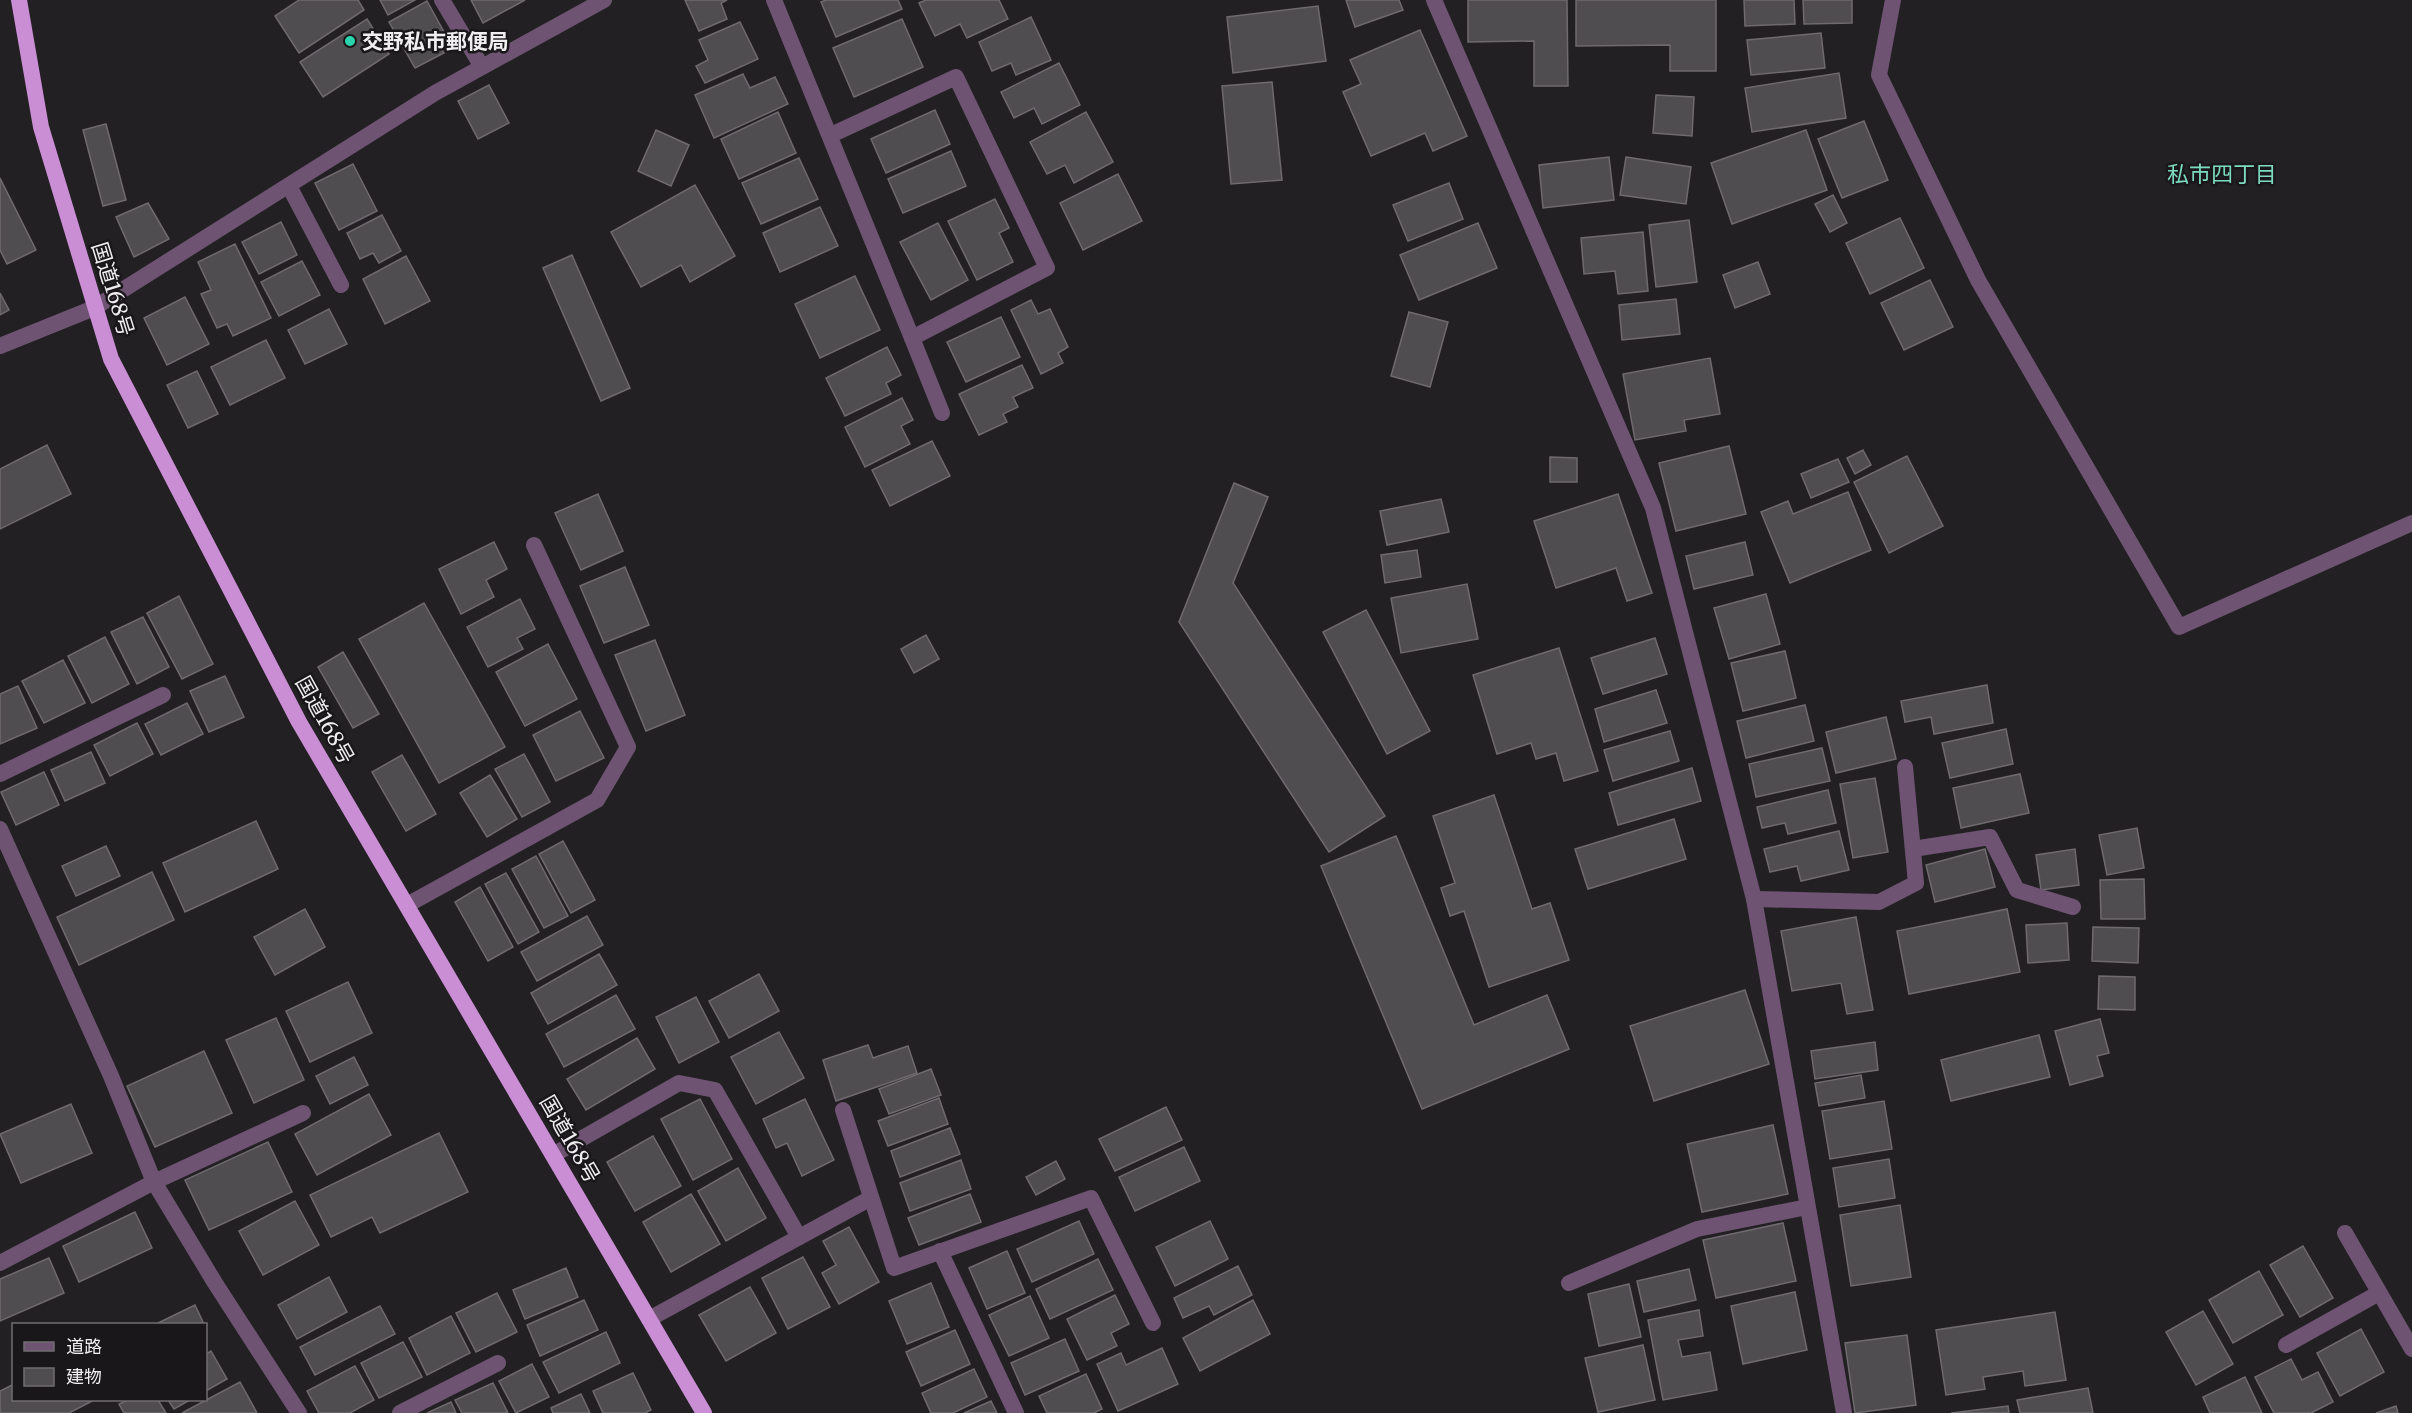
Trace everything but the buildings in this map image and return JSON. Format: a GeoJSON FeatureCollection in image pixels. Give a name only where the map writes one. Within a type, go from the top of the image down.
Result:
{"type":"FeatureCollection","features":[{"type":"Feature","properties":{"kind":"highway","name":"国道168号"},"geometry":{"type":"LineString","coordinates":[[19,0],[41,127],[111,359],[298,722],[705,1413]]}},
{"type":"Feature","properties":{"kind":"street"},"geometry":{"type":"LineString","coordinates":[[442,0],[482,67]]}},
{"type":"Feature","properties":{"kind":"street"},"geometry":{"type":"LineString","coordinates":[[0,346],[94,308],[435,93],[604,0]]}},
{"type":"Feature","properties":{"kind":"street"},"geometry":{"type":"LineString","coordinates":[[774,0],[831,135],[942,413]]}},
{"type":"Feature","properties":{"kind":"street"},"geometry":{"type":"LineString","coordinates":[[1434,0],[1653,508],[1754,898],[1844,1413]]}},
{"type":"Feature","properties":{"kind":"street"},"geometry":{"type":"LineString","coordinates":[[1893,0],[1879,75],[1978,280],[2178,627],[2412,523]]}},
{"type":"Feature","properties":{"kind":"street"},"geometry":{"type":"LineString","coordinates":[[831,135],[956,77],[1047,268],[912,338]]}},
{"type":"Feature","properties":{"kind":"street"},"geometry":{"type":"LineString","coordinates":[[289,186],[341,285]]}},
{"type":"Feature","properties":{"kind":"street"},"geometry":{"type":"LineString","coordinates":[[407,905],[597,800],[628,747],[534,545]]}},
{"type":"Feature","properties":{"kind":"street"},"geometry":{"type":"LineString","coordinates":[[0,774],[162,695]]}},
{"type":"Feature","properties":{"kind":"street"},"geometry":{"type":"LineString","coordinates":[[1754,898],[1880,902],[1916,883],[1905,766]]}},
{"type":"Feature","properties":{"kind":"street"},"geometry":{"type":"LineString","coordinates":[[0,829],[111,1076],[154,1182],[215,1283],[299,1413]]}},
{"type":"Feature","properties":{"kind":"street"},"geometry":{"type":"LineString","coordinates":[[1913,849],[1990,837],[2017,890],[2073,908]]}},
{"type":"Feature","properties":{"kind":"street"},"geometry":{"type":"LineString","coordinates":[[553,1155],[680,1083],[715,1090],[800,1237]]}},
{"type":"Feature","properties":{"kind":"street"},"geometry":{"type":"LineString","coordinates":[[843,1110],[894,1268],[1090,1198],[1153,1323]]}},
{"type":"Feature","properties":{"kind":"street"},"geometry":{"type":"LineString","coordinates":[[0,1263],[154,1182],[303,1113]]}},
{"type":"Feature","properties":{"kind":"street"},"geometry":{"type":"LineString","coordinates":[[649,1319],[871,1198]]}},
{"type":"Feature","properties":{"kind":"street"},"geometry":{"type":"LineString","coordinates":[[1569,1283],[1697,1229],[1807,1207]]}},
{"type":"Feature","properties":{"kind":"street"},"geometry":{"type":"LineString","coordinates":[[2345,1233],[2412,1349]]}},
{"type":"Feature","properties":{"kind":"street"},"geometry":{"type":"LineString","coordinates":[[940,1251],[1016,1413]]}},
{"type":"Feature","properties":{"kind":"street"},"geometry":{"type":"LineString","coordinates":[[2286,1345],[2379,1293]]}},
{"type":"Feature","properties":{"kind":"street"},"geometry":{"type":"LineString","coordinates":[[400,1413],[498,1363]]}},
{"type":"Feature","properties":{"kind":"place","name":"交野私市郵便局"},"geometry":{"type":"Point","coordinates":[350,41]}},
{"type":"Feature","properties":{"kind":"district","name":"私市四丁目"},"geometry":{"type":"Point","coordinates":[2222,174]}}]}
